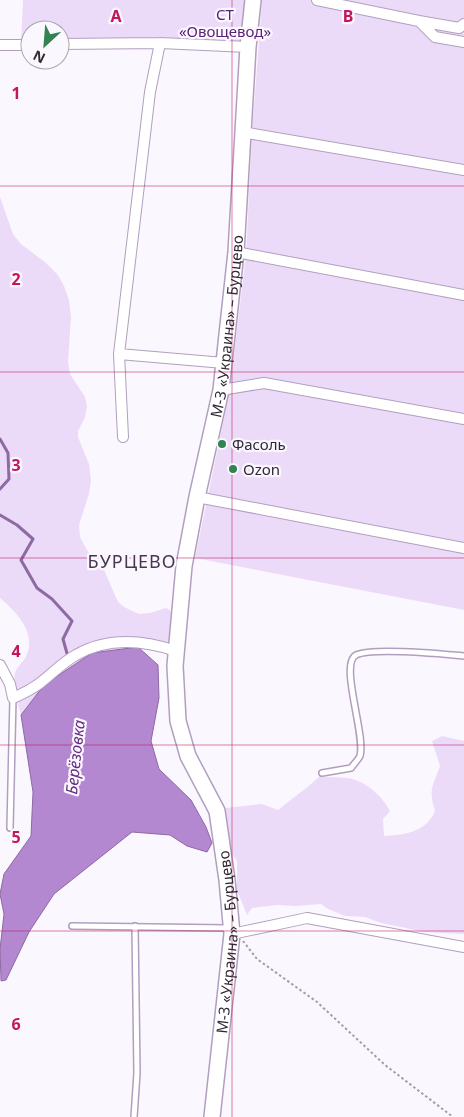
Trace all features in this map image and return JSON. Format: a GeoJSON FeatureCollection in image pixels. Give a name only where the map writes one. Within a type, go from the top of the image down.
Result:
{"type":"FeatureCollection","features":[{"type":"Feature","properties":{"kind":"street","name":"М-3 «Украина» – Бурцево"},"geometry":{"type":"LineString","coordinates":[[212,1117],[233,932],[217,811],[188,756],[178,721],[174,666],[184,566],[221,390],[236,252],[242,132],[253,0]]}},
{"type":"Feature","properties":{"kind":"street"},"geometry":{"type":"LineString","coordinates":[[318,0],[459,28],[464,24]]}},
{"type":"Feature","properties":{"kind":"street"},"geometry":{"type":"LineString","coordinates":[[419,21],[436,37],[464,42]]}},
{"type":"Feature","properties":{"kind":"street"},"geometry":{"type":"LineString","coordinates":[[123,437],[119,354],[150,92],[160,43]]}},
{"type":"Feature","properties":{"kind":"street"},"geometry":{"type":"LineString","coordinates":[[70,44],[160,43],[248,47]]}},
{"type":"Feature","properties":{"kind":"street"},"geometry":{"type":"LineString","coordinates":[[0,45],[20,45]]}},
{"type":"Feature","properties":{"kind":"street"},"geometry":{"type":"LineString","coordinates":[[242,132],[464,170]]}},
{"type":"Feature","properties":{"kind":"street"},"geometry":{"type":"LineString","coordinates":[[236,252],[464,295]]}},
{"type":"Feature","properties":{"kind":"street"},"geometry":{"type":"LineString","coordinates":[[119,354],[224,364]]}},
{"type":"Feature","properties":{"kind":"street"},"geometry":{"type":"LineString","coordinates":[[221,390],[264,383],[464,419]]}},
{"type":"Feature","properties":{"kind":"street"},"geometry":{"type":"LineString","coordinates":[[197,497],[464,548]]}},
{"type":"Feature","properties":{"kind":"street"},"geometry":{"type":"LineString","coordinates":[[0,666],[10,684],[13,698],[40,683],[75,655],[95,646],[114,642],[134,642],[176,651]]}},
{"type":"Feature","properties":{"kind":"street"},"geometry":{"type":"LineString","coordinates":[[233,932],[307,918],[464,947]]}},
{"type":"Feature","properties":{"kind":"lane"},"geometry":{"type":"LineString","coordinates":[[322,772],[351,768],[360,757],[360,726],[350,680],[350,663],[355,656],[375,651],[464,656]]}},
{"type":"Feature","properties":{"kind":"lane"},"geometry":{"type":"LineString","coordinates":[[10,828],[13,698]]}},
{"type":"Feature","properties":{"kind":"lane"},"geometry":{"type":"LineString","coordinates":[[72,926],[135,926],[233,932]]}},
{"type":"Feature","properties":{"kind":"lane"},"geometry":{"type":"LineString","coordinates":[[134,1117],[137,1073],[135,926]]}},
{"type":"Feature","properties":{"kind":"path"},"geometry":{"type":"LineString","coordinates":[[233,932],[257,959],[317,1002],[385,1065],[453,1117]]}},
{"type":"Feature","properties":{"kind":"green space","name":"СТ «Овощевод»"},"geometry":{"type":"Polygon","coordinates":[[[23,0],[253,0],[248,47],[70,44],[70,20],[22,20],[23,0]]]}},
{"type":"Feature","properties":{"kind":"green space"},"geometry":{"type":"Polygon","coordinates":[[[262,0],[464,0],[464,610],[195,558],[230,389],[246,254],[252,133],[262,0]]]}},
{"type":"Feature","properties":{"kind":"green space"},"geometry":{"type":"Polygon","coordinates":[[[0,197],[13,234],[21,244],[58,275],[69,300],[71,317],[68,362],[70,374],[85,397],[87,406],[85,417],[78,431],[78,437],[89,464],[91,480],[89,494],[79,525],[80,537],[87,550],[104,570],[118,602],[139,614],[166,608],[174,617],[171,639],[166,644],[138,647],[44,685],[21,715],[15,694],[14,678],[16,670],[27,654],[29,637],[18,615],[0,598],[0,197]]]}},
{"type":"Feature","properties":{"kind":"green space"},"geometry":{"type":"Polygon","coordinates":[[[442,736],[464,741],[464,934],[424,932],[381,923],[365,917],[345,916],[321,904],[277,905],[252,908],[247,915],[237,890],[237,861],[229,850],[225,829],[225,808],[262,804],[278,810],[319,777],[347,778],[366,785],[378,794],[387,805],[390,811],[383,819],[384,836],[400,835],[414,831],[426,824],[435,811],[432,798],[433,783],[440,766],[432,741],[442,736]]]}},
{"type":"Feature","properties":{"kind":"water"},"geometry":{"type":"Polygon","coordinates":[[[138,647],[158,665],[159,698],[151,741],[159,769],[191,800],[206,827],[212,843],[207,852],[187,846],[170,835],[132,832],[54,894],[29,932],[6,980],[1,981],[0,949],[4,914],[0,894],[4,874],[31,836],[33,792],[21,715],[44,685],[92,653],[138,647]]]}},
{"type":"Feature","properties":{"kind":"waterway","name":"Берёзовка"},"geometry":{"type":"LineString","coordinates":[[0,439],[8,453],[9,479],[0,489]]}},
{"type":"Feature","properties":{"kind":"waterway","name":"Берёзовка"},"geometry":{"type":"LineString","coordinates":[[0,515],[17,525],[33,539],[21,560],[37,588],[52,599],[72,621],[63,639],[68,657]]}},
{"type":"Feature","properties":{"kind":"place","name":"Фасоль"},"geometry":{"type":"Point","coordinates":[222,444]}},
{"type":"Feature","properties":{"kind":"place","name":"Ozon"},"geometry":{"type":"Point","coordinates":[233,469]}},
{"type":"Feature","properties":{"kind":"district","name":"БУРЦЕВО"},"geometry":{"type":"Point","coordinates":[132,561]}}]}
